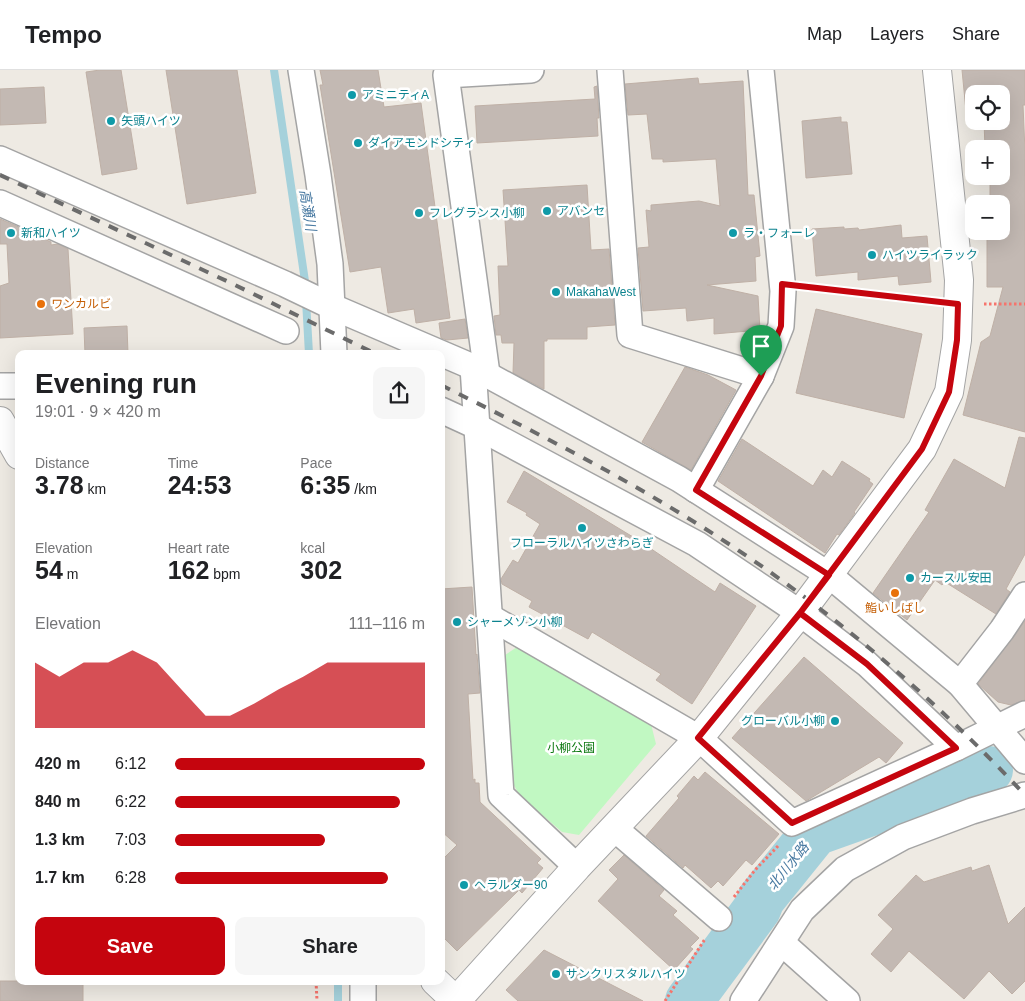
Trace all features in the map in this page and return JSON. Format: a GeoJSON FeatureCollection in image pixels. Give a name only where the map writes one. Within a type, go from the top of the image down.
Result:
{"type":"FeatureCollection","features":[{"type":"Feature","properties":{"kind":"street"},"geometry":{"type":"LineString","coordinates":[[301,70],[330,264],[327,304],[333,350]]}},
{"type":"Feature","properties":{"kind":"street"},"geometry":{"type":"LineString","coordinates":[[531,70],[446,75],[480,370],[478,427],[501,795],[578,867]]}},
{"type":"Feature","properties":{"kind":"street"},"geometry":{"type":"LineString","coordinates":[[610,70],[630,335],[761,376]]}},
{"type":"Feature","properties":{"kind":"street"},"geometry":{"type":"LineString","coordinates":[[696,490],[761,376],[781,326],[782,284],[762,70]]}},
{"type":"Feature","properties":{"kind":"street"},"geometry":{"type":"LineString","coordinates":[[439,985],[456,1001],[698,738],[800,613],[922,449],[949,392],[957,340],[959,280],[937,70]]}},
{"type":"Feature","properties":{"kind":"street"},"geometry":{"type":"LineString","coordinates":[[0,159],[434,350]]}},
{"type":"Feature","properties":{"kind":"street"},"geometry":{"type":"LineString","coordinates":[[0,204],[286,331]]}},
{"type":"Feature","properties":{"kind":"street"},"geometry":{"type":"LineString","coordinates":[[445,355],[480,370],[679,480],[829,575],[960,684],[1025,762]]}},
{"type":"Feature","properties":{"kind":"street"},"geometry":{"type":"LineString","coordinates":[[0,386],[15,386]]}},
{"type":"Feature","properties":{"kind":"street"},"geometry":{"type":"LineString","coordinates":[[445,412],[478,427],[697,544],[800,613],[867,664],[956,748]]}},
{"type":"Feature","properties":{"kind":"street"},"geometry":{"type":"LineString","coordinates":[[0,421],[15,448]]}},
{"type":"Feature","properties":{"kind":"street"},"geometry":{"type":"LineString","coordinates":[[960,684],[1002,630],[1025,595]]}},
{"type":"Feature","properties":{"kind":"street"},"geometry":{"type":"LineString","coordinates":[[490,617],[698,738],[792,823],[998,729],[1025,714]]}},
{"type":"Feature","properties":{"kind":"street"},"geometry":{"type":"LineString","coordinates":[[743,1001],[802,910],[845,869],[903,836],[972,811],[1025,795]]}},
{"type":"Feature","properties":{"kind":"street"},"geometry":{"type":"LineString","coordinates":[[614,828],[718,918]]}},
{"type":"Feature","properties":{"kind":"street"},"geometry":{"type":"LineString","coordinates":[[782,943],[847,1001]]}},
{"type":"Feature","properties":{"kind":"street"},"geometry":{"type":"LineString","coordinates":[[363,985],[363,1001]]}},
{"type":"Feature","properties":{"kind":"path"},"geometry":{"type":"LineString","coordinates":[[782,284],[958,304],[1025,304]]}},
{"type":"Feature","properties":{"kind":"path"},"geometry":{"type":"LineString","coordinates":[[316,985],[317,1001]]}},
{"type":"Feature","properties":{"kind":"green space","name":"小柳公園"},"geometry":{"type":"Polygon","coordinates":[[[520,645],[651,724],[656,744],[579,835],[562,832],[520,796],[512,782],[502,657],[520,645]]]}},
{"type":"Feature","properties":{"kind":"building","name":"矢頭ハイツ"},"geometry":{"type":"Polygon","coordinates":[[[121,70],[137,169],[102,175],[86,72],[121,70]]]}},
{"type":"Feature","properties":{"kind":"building"},"geometry":{"type":"Polygon","coordinates":[[[166,70],[237,70],[256,193],[187,204],[166,70]]]}},
{"type":"Feature","properties":{"kind":"building"},"geometry":{"type":"Polygon","coordinates":[[[320,70],[378,70],[384,107],[421,103],[450,318],[416,323],[414,309],[388,313],[381,267],[350,272],[320,85],[323,85],[320,70]]]}},
{"type":"Feature","properties":{"kind":"building"},"geometry":{"type":"Polygon","coordinates":[[[962,70],[1025,70],[1025,105],[1023,105],[1025,151],[1025,432],[963,415],[981,342],[990,336],[1003,287],[987,287],[987,240],[1010,240],[1010,195],[990,195],[990,185],[1010,185],[1010,140],[985,140],[984,130],[1010,130],[1010,85],[965,85],[965,101],[962,70]]]}},
{"type":"Feature","properties":{"kind":"building"},"geometry":{"type":"Polygon","coordinates":[[[698,78],[699,84],[743,81],[748,195],[754,195],[760,256],[755,257],[756,281],[707,285],[758,296],[760,330],[714,334],[714,318],[687,321],[686,308],[643,311],[638,248],[649,247],[646,210],[651,211],[651,205],[699,201],[720,206],[716,159],[663,162],[663,159],[652,159],[647,114],[628,115],[625,84],[698,78]]]}},
{"type":"Feature","properties":{"kind":"building"},"geometry":{"type":"Polygon","coordinates":[[[597,86],[598,136],[477,143],[475,106],[595,99],[594,87],[597,86]]]}},
{"type":"Feature","properties":{"kind":"building"},"geometry":{"type":"Polygon","coordinates":[[[44,87],[46,123],[0,125],[0,89],[44,87]]]}},
{"type":"Feature","properties":{"kind":"building"},"geometry":{"type":"Polygon","coordinates":[[[841,117],[841,122],[847,122],[852,174],[806,178],[802,121],[841,117]]]}},
{"type":"Feature","properties":{"kind":"building"},"geometry":{"type":"Polygon","coordinates":[[[587,185],[591,250],[609,249],[615,325],[587,327],[587,339],[547,339],[547,341],[544,341],[544,389],[513,373],[514,343],[502,343],[501,335],[496,335],[494,316],[500,315],[498,266],[508,266],[503,190],[587,185]]]}},
{"type":"Feature","properties":{"kind":"building"},"geometry":{"type":"Polygon","coordinates":[[[0,219],[21,228],[22,237],[38,236],[51,242],[51,245],[58,244],[68,249],[73,334],[0,338],[0,286],[9,283],[7,244],[0,244],[0,219]]]}},
{"type":"Feature","properties":{"kind":"building","name":"ハイツライラック"},"geometry":{"type":"Polygon","coordinates":[[[901,225],[902,238],[927,236],[931,282],[899,285],[898,276],[858,280],[858,272],[816,276],[812,229],[844,227],[844,229],[858,228],[859,230],[901,225]]]}},
{"type":"Feature","properties":{"kind":"building"},"geometry":{"type":"Polygon","coordinates":[[[816,309],[922,334],[904,418],[796,393],[816,309]]]}},
{"type":"Feature","properties":{"kind":"building"},"geometry":{"type":"Polygon","coordinates":[[[465,319],[468,338],[447,340],[441,338],[439,323],[465,319]]]}},
{"type":"Feature","properties":{"kind":"building"},"geometry":{"type":"Polygon","coordinates":[[[127,326],[128,350],[85,350],[84,328],[127,326]]]}},
{"type":"Feature","properties":{"kind":"building"},"geometry":{"type":"Polygon","coordinates":[[[685,367],[708,375],[736,390],[691,470],[642,442],[685,367]]]}},
{"type":"Feature","properties":{"kind":"building"},"geometry":{"type":"Polygon","coordinates":[[[1019,437],[1025,438],[1025,554],[1006,589],[1010,592],[996,614],[945,582],[942,585],[935,580],[907,620],[873,593],[929,512],[925,510],[954,459],[1005,488],[1019,437]]]}},
{"type":"Feature","properties":{"kind":"building"},"geometry":{"type":"Polygon","coordinates":[[[742,439],[813,486],[823,470],[832,477],[842,461],[870,479],[869,481],[873,484],[855,513],[839,535],[837,534],[825,553],[718,481],[742,439]]]}},
{"type":"Feature","properties":{"kind":"building"},"geometry":{"type":"Polygon","coordinates":[[[524,471],[638,540],[715,592],[720,583],[756,606],[692,704],[656,680],[661,674],[592,632],[588,639],[529,607],[532,601],[502,584],[501,579],[513,560],[518,563],[540,524],[526,515],[527,513],[507,502],[524,471]]]}},
{"type":"Feature","properties":{"kind":"building"},"geometry":{"type":"Polygon","coordinates":[[[472,587],[480,693],[468,694],[473,780],[475,779],[475,783],[479,783],[480,802],[541,859],[537,863],[543,868],[522,893],[519,890],[457,951],[445,939],[445,857],[457,845],[445,834],[445,589],[472,587]]]}},
{"type":"Feature","properties":{"kind":"building"},"geometry":{"type":"Polygon","coordinates":[[[1025,621],[1025,700],[1011,705],[998,702],[978,684],[1025,621]]]}},
{"type":"Feature","properties":{"kind":"building"},"geometry":{"type":"Polygon","coordinates":[[[804,657],[903,743],[886,763],[879,757],[806,801],[732,738],[804,657]]]}},
{"type":"Feature","properties":{"kind":"building"},"geometry":{"type":"Polygon","coordinates":[[[705,772],[779,834],[752,865],[746,860],[723,886],[718,881],[711,888],[685,865],[683,868],[646,836],[679,798],[677,796],[694,776],[698,780],[705,772]]]}},
{"type":"Feature","properties":{"kind":"building"},"geometry":{"type":"Polygon","coordinates":[[[624,855],[664,890],[659,896],[677,911],[673,915],[699,938],[690,947],[693,949],[674,970],[598,901],[618,879],[609,870],[624,855]]]}},
{"type":"Feature","properties":{"kind":"building"},"geometry":{"type":"Polygon","coordinates":[[[989,865],[1008,924],[1025,907],[1025,981],[1012,994],[989,971],[964,999],[909,951],[891,972],[871,954],[893,929],[878,915],[916,875],[924,882],[971,867],[972,871],[989,865]]]}},
{"type":"Feature","properties":{"kind":"building","name":"サンクリスタルハイツ"},"geometry":{"type":"Polygon","coordinates":[[[544,950],[643,1001],[518,1001],[506,990],[544,950]]]}},
{"type":"Feature","properties":{"kind":"building"},"geometry":{"type":"Polygon","coordinates":[[[0,981],[15,981],[15,985],[83,985],[83,1001],[0,1001],[0,981]]]}},
{"type":"Feature","properties":{"kind":"waterway","name":"高瀬川"},"geometry":{"type":"LineString","coordinates":[[274,70],[306,288]]}},
{"type":"Feature","properties":{"kind":"waterway","name":"高瀬川"},"geometry":{"type":"LineString","coordinates":[[306,300],[309,350]]}},
{"type":"Feature","properties":{"kind":"waterway","name":"北川水路"},"geometry":{"type":"LineString","coordinates":[[689,1001],[757,909],[761,899],[815,832],[989,770]]}},
{"type":"Feature","properties":{"kind":"waterway","name":"高瀬川"},"geometry":{"type":"LineString","coordinates":[[338,985],[338,1001]]}},
{"type":"Feature","properties":{"kind":"railway"},"geometry":{"type":"LineString","coordinates":[[0,175],[233,284],[368,350]]}},
{"type":"Feature","properties":{"kind":"railway"},"geometry":{"type":"LineString","coordinates":[[445,387],[531,430],[620,478],[678,512],[772,573],[904,678],[946,716],[1025,795]]}},
{"type":"Feature","properties":{"kind":"place","name":"アミニティA"},"geometry":{"type":"Point","coordinates":[352,95]}},
{"type":"Feature","properties":{"kind":"place","name":"矢頭ハイツ"},"geometry":{"type":"Point","coordinates":[111,121]}},
{"type":"Feature","properties":{"kind":"place","name":"ダイアモンドシティ"},"geometry":{"type":"Point","coordinates":[358,143]}},
{"type":"Feature","properties":{"kind":"place","name":"アバンセ"},"geometry":{"type":"Point","coordinates":[547,211]}},
{"type":"Feature","properties":{"kind":"place","name":"フレグランス小柳"},"geometry":{"type":"Point","coordinates":[419,213]}},
{"type":"Feature","properties":{"kind":"place","name":"新和ハイツ"},"geometry":{"type":"Point","coordinates":[11,233]}},
{"type":"Feature","properties":{"kind":"place","name":"ラ・フォーレ"},"geometry":{"type":"Point","coordinates":[733,233]}},
{"type":"Feature","properties":{"kind":"place","name":"ハイツライラック"},"geometry":{"type":"Point","coordinates":[872,255]}},
{"type":"Feature","properties":{"kind":"place","name":"MakahaWest"},"geometry":{"type":"Point","coordinates":[556,292]}},
{"type":"Feature","properties":{"kind":"place","name":"ワンカルビ"},"geometry":{"type":"Point","coordinates":[41,304]}},
{"type":"Feature","properties":{"kind":"place","name":"フローラルハイツさわらぎ"},"geometry":{"type":"Point","coordinates":[582,528]}},
{"type":"Feature","properties":{"kind":"place","name":"カースル安田"},"geometry":{"type":"Point","coordinates":[910,578]}},
{"type":"Feature","properties":{"kind":"place","name":"鮨いしばし"},"geometry":{"type":"Point","coordinates":[895,593]}},
{"type":"Feature","properties":{"kind":"place","name":"シャーメゾン小柳"},"geometry":{"type":"Point","coordinates":[457,622]}},
{"type":"Feature","properties":{"kind":"place","name":"グローバル小柳"},"geometry":{"type":"Point","coordinates":[835,721]}},
{"type":"Feature","properties":{"kind":"place","name":"ヘラルダー90"},"geometry":{"type":"Point","coordinates":[464,885]}},
{"type":"Feature","properties":{"kind":"place","name":"サンクリスタルハイツ"},"geometry":{"type":"Point","coordinates":[556,974]}},
{"type":"Feature","properties":{"kind":"route"},"geometry":{"type":"LineString","coordinates":[[761,376],[696,490],[829,575],[698,738],[792,823],[956,748],[867,664],[800,613],[829,575],[922,449],[949,392],[957,340],[958,304],[782,284],[781,326],[761,376]]}}]}
